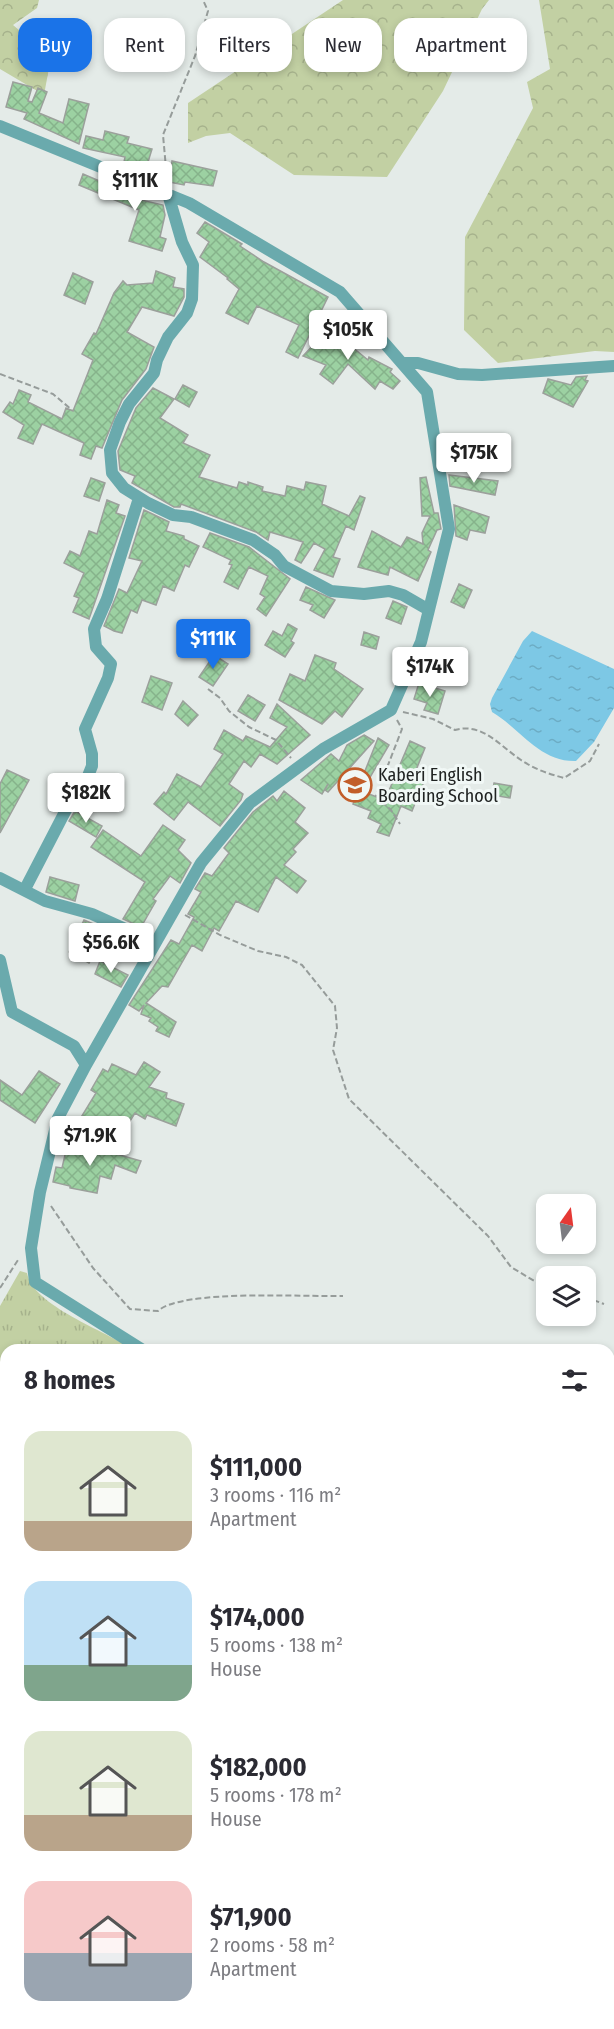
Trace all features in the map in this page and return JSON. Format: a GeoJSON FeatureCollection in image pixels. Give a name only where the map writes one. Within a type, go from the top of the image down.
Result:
{"type":"FeatureCollection","features":[{"type":"Feature","properties":{"kind":"street"},"geometry":{"type":"LineString","coordinates":[[0,126],[168,194],[340,292],[427,392],[449,529],[421,642],[391,710],[323,749],[250,803],[201,863],[154,942],[136,982],[58,1118],[40,1192],[31,1248],[35,1282],[133,1344]]}},
{"type":"Feature","properties":{"kind":"street"},"geometry":{"type":"LineString","coordinates":[[168,194],[182,242],[193,265],[194,286],[187,313],[168,337],[157,360],[154,373],[129,404],[110,450],[112,473],[124,488],[139,498],[173,515],[191,516],[252,540],[295,573],[331,591],[364,594],[389,591],[403,595],[429,610]]}},
{"type":"Feature","properties":{"kind":"street"},"geometry":{"type":"LineString","coordinates":[[402,363],[418,363],[458,374],[482,375],[549,368],[614,366]]}},
{"type":"Feature","properties":{"kind":"street"},"geometry":{"type":"LineString","coordinates":[[25,889],[68,806],[82,791],[92,766],[92,754],[85,729],[108,678],[111,664],[96,647],[94,629],[107,599],[139,498]]}},
{"type":"Feature","properties":{"kind":"street"},"geometry":{"type":"LineString","coordinates":[[0,878],[45,901],[92,914],[154,942]]}},
{"type":"Feature","properties":{"kind":"street"},"geometry":{"type":"LineString","coordinates":[[0,960],[12,1012],[74,1046],[87,1065]]}},
{"type":"Feature","properties":{"kind":"path"},"geometry":{"type":"LineString","coordinates":[[168,194],[163,135],[205,22],[208,11],[203,0]]}},
{"type":"Feature","properties":{"kind":"path"},"geometry":{"type":"LineString","coordinates":[[0,374],[53,394],[72,410]]}},
{"type":"Feature","properties":{"kind":"path"},"geometry":{"type":"LineString","coordinates":[[207,689],[220,698],[229,711],[249,727],[276,740],[299,767]]}},
{"type":"Feature","properties":{"kind":"path"},"geometry":{"type":"LineString","coordinates":[[391,710],[433,719],[455,730],[465,727],[484,732],[522,761],[547,774],[564,778],[590,761],[599,744]]}},
{"type":"Feature","properties":{"kind":"path"},"geometry":{"type":"LineString","coordinates":[[391,710],[402,729],[376,796],[400,824]]}},
{"type":"Feature","properties":{"kind":"path"},"geometry":{"type":"LineString","coordinates":[[175,909],[220,934],[258,951],[285,957],[302,965],[335,1006],[338,1028],[333,1050],[349,1099],[489,1236],[510,1267],[536,1282]]}},
{"type":"Feature","properties":{"kind":"path"},"geometry":{"type":"LineString","coordinates":[[40,1192],[62,1219],[75,1244],[93,1268],[130,1309],[158,1311],[164,1305],[197,1299],[273,1293],[317,1297],[343,1296]]}},
{"type":"Feature","properties":{"kind":"path"},"geometry":{"type":"LineString","coordinates":[[0,1288],[11,1268],[31,1248]]}},
{"type":"Feature","properties":{"kind":"path"},"geometry":{"type":"LineString","coordinates":[[596,1301],[604,1304]]}},
{"type":"Feature","properties":{"kind":"green space"},"geometry":{"type":"Polygon","coordinates":[[[0,0],[39,0],[37,8],[23,18],[18,18],[18,21],[13,25],[18,29],[18,72],[48,72],[44,95],[0,69],[0,0]]]}},
{"type":"Feature","properties":{"kind":"green space"},"geometry":{"type":"Polygon","coordinates":[[[343,0],[489,0],[478,18],[394,18],[394,72],[452,72],[443,91],[387,177],[294,175],[230,133],[206,136],[188,143],[188,103],[235,72],[292,72],[292,34],[304,26],[304,72],[382,72],[382,18],[316,18],[343,0]]]}},
{"type":"Feature","properties":{"kind":"green space"},"geometry":{"type":"Polygon","coordinates":[[[539,0],[614,0],[614,352],[595,351],[498,363],[464,330],[465,237],[533,108],[527,82],[550,69],[539,0]]]}},
{"type":"Feature","properties":{"kind":"green space"},"geometry":{"type":"Polygon","coordinates":[[[20,1271],[27,1273],[32,1285],[56,1307],[124,1344],[0,1344],[0,1306],[20,1271]]]}},
{"type":"Feature","properties":{"kind":"water"},"geometry":{"type":"Polygon","coordinates":[[[532,631],[614,669],[614,708],[594,742],[576,761],[551,756],[492,712],[490,704],[492,698],[523,641],[532,631]]]}},
{"type":"Feature","properties":{"kind":"building"},"geometry":{"type":"Polygon","coordinates":[[[13,82],[32,87],[28,101],[32,102],[38,88],[47,92],[39,113],[63,123],[69,99],[89,104],[79,144],[24,119],[27,113],[6,107],[13,82]]]}},
{"type":"Feature","properties":{"kind":"building"},"geometry":{"type":"Polygon","coordinates":[[[105,131],[129,137],[127,143],[152,149],[148,162],[171,168],[172,161],[217,171],[213,186],[185,182],[184,185],[149,178],[123,167],[125,157],[83,148],[86,136],[103,140],[105,131]]]}},
{"type":"Feature","properties":{"kind":"building"},"geometry":{"type":"Polygon","coordinates":[[[83,174],[118,189],[120,184],[143,193],[141,200],[163,205],[165,215],[160,237],[166,239],[162,251],[129,241],[139,210],[79,185],[83,174]]]}},
{"type":"Feature","properties":{"kind":"building"},"geometry":{"type":"Polygon","coordinates":[[[205,222],[242,244],[240,246],[264,262],[328,297],[298,358],[286,352],[299,325],[257,306],[248,324],[226,313],[239,289],[200,257],[209,242],[197,233],[205,222]]]}},
{"type":"Feature","properties":{"kind":"building"},"geometry":{"type":"Polygon","coordinates":[[[156,271],[175,278],[173,287],[184,289],[184,297],[174,316],[142,307],[127,332],[154,347],[146,369],[122,400],[102,448],[96,446],[91,459],[80,455],[84,443],[42,424],[33,444],[18,438],[24,425],[3,412],[10,402],[13,404],[19,390],[31,395],[28,402],[62,419],[66,408],[73,411],[93,360],[82,354],[94,333],[96,334],[114,293],[123,281],[127,285],[153,283],[156,271]]]}},
{"type":"Feature","properties":{"kind":"building"},"geometry":{"type":"Polygon","coordinates":[[[73,273],[93,282],[85,304],[64,295],[73,273]]]}},
{"type":"Feature","properties":{"kind":"building"},"geometry":{"type":"Polygon","coordinates":[[[329,328],[368,360],[369,357],[392,369],[390,372],[400,381],[393,389],[380,381],[375,389],[348,364],[333,384],[320,374],[326,365],[303,356],[329,328]]]}},
{"type":"Feature","properties":{"kind":"building"},"geometry":{"type":"Polygon","coordinates":[[[587,376],[585,380],[588,381],[573,407],[543,393],[548,379],[571,385],[576,377],[587,376]]]}},
{"type":"Feature","properties":{"kind":"building"},"geometry":{"type":"Polygon","coordinates":[[[183,385],[197,392],[189,407],[175,399],[183,385]]]}},
{"type":"Feature","properties":{"kind":"building"},"geometry":{"type":"Polygon","coordinates":[[[153,388],[174,399],[160,418],[188,435],[183,443],[210,455],[199,477],[237,488],[239,482],[248,485],[248,482],[263,487],[262,491],[285,496],[287,486],[304,490],[306,482],[326,486],[322,504],[349,516],[360,496],[365,498],[354,530],[346,526],[333,557],[340,559],[333,577],[314,570],[325,549],[314,543],[301,563],[295,560],[303,542],[270,532],[268,540],[256,532],[181,504],[180,507],[174,507],[132,483],[135,476],[120,470],[118,451],[136,408],[153,388]]]}},
{"type":"Feature","properties":{"kind":"building"},"geometry":{"type":"Polygon","coordinates":[[[449,475],[498,481],[495,495],[450,486],[449,475]]]}},
{"type":"Feature","properties":{"kind":"building"},"geometry":{"type":"Polygon","coordinates":[[[426,477],[434,513],[438,513],[441,529],[437,530],[428,550],[431,552],[418,581],[390,567],[388,575],[358,567],[372,531],[401,547],[407,537],[423,544],[422,533],[430,516],[422,516],[420,478],[426,477]]]}},
{"type":"Feature","properties":{"kind":"building"},"geometry":{"type":"Polygon","coordinates":[[[91,478],[105,483],[99,501],[84,496],[91,478]]]}},
{"type":"Feature","properties":{"kind":"building"},"geometry":{"type":"Polygon","coordinates":[[[107,500],[119,505],[116,513],[125,516],[89,619],[73,612],[79,598],[74,596],[84,573],[64,563],[70,551],[80,556],[89,531],[97,534],[107,500]]]}},
{"type":"Feature","properties":{"kind":"building"},"geometry":{"type":"Polygon","coordinates":[[[454,505],[489,517],[485,533],[470,530],[467,540],[456,536],[454,505]]]}},
{"type":"Feature","properties":{"kind":"building"},"geometry":{"type":"Polygon","coordinates":[[[144,510],[169,522],[166,531],[184,536],[184,539],[199,546],[189,567],[185,565],[174,591],[163,586],[156,605],[142,600],[137,613],[131,610],[122,633],[104,626],[119,589],[127,593],[142,561],[129,558],[144,510]]]}},
{"type":"Feature","properties":{"kind":"building"},"geometry":{"type":"Polygon","coordinates":[[[210,533],[249,547],[290,579],[266,616],[257,609],[265,597],[260,594],[268,576],[249,567],[238,589],[224,582],[232,565],[229,564],[231,560],[203,547],[210,533]]]}},
{"type":"Feature","properties":{"kind":"building"},"geometry":{"type":"Polygon","coordinates":[[[459,584],[472,590],[464,608],[451,602],[459,584]]]}},
{"type":"Feature","properties":{"kind":"building"},"geometry":{"type":"Polygon","coordinates":[[[306,587],[335,600],[324,618],[310,610],[313,605],[300,600],[306,587]]]}},
{"type":"Feature","properties":{"kind":"building"},"geometry":{"type":"Polygon","coordinates":[[[393,601],[407,607],[401,624],[386,618],[393,601]]]}},
{"type":"Feature","properties":{"kind":"building"},"geometry":{"type":"Polygon","coordinates":[[[288,624],[297,629],[291,641],[294,643],[285,657],[265,645],[273,631],[282,636],[288,624]]]}},
{"type":"Feature","properties":{"kind":"building"},"geometry":{"type":"Polygon","coordinates":[[[364,632],[379,637],[376,649],[361,645],[364,632]]]}},
{"type":"Feature","properties":{"kind":"building"},"geometry":{"type":"Polygon","coordinates":[[[214,655],[228,664],[213,686],[199,677],[214,655]]]}},
{"type":"Feature","properties":{"kind":"building"},"geometry":{"type":"Polygon","coordinates":[[[315,655],[336,663],[334,669],[363,689],[342,717],[335,711],[322,724],[279,700],[290,674],[305,681],[315,655]]]}},
{"type":"Feature","properties":{"kind":"building"},"geometry":{"type":"Polygon","coordinates":[[[151,676],[172,683],[162,710],[142,702],[151,676]]]}},
{"type":"Feature","properties":{"kind":"building"},"geometry":{"type":"Polygon","coordinates":[[[419,683],[445,691],[438,714],[424,710],[427,703],[414,699],[419,683]]]}},
{"type":"Feature","properties":{"kind":"building"},"geometry":{"type":"Polygon","coordinates":[[[248,695],[265,705],[255,721],[238,711],[248,695]]]}},
{"type":"Feature","properties":{"kind":"building"},"geometry":{"type":"Polygon","coordinates":[[[183,701],[198,715],[188,726],[175,714],[183,701]]]}},
{"type":"Feature","properties":{"kind":"building"},"geometry":{"type":"Polygon","coordinates":[[[277,704],[310,735],[277,764],[260,754],[251,767],[244,761],[229,784],[243,794],[241,800],[220,826],[188,802],[174,820],[154,804],[164,792],[166,794],[177,774],[201,787],[223,754],[214,749],[224,730],[243,741],[246,736],[270,747],[287,727],[270,718],[277,704]]]}},
{"type":"Feature","properties":{"kind":"building"},"geometry":{"type":"Polygon","coordinates":[[[364,735],[374,741],[328,792],[325,790],[328,784],[322,794],[301,780],[331,754],[339,761],[347,745],[364,735]]]}},
{"type":"Feature","properties":{"kind":"building"},"geometry":{"type":"Polygon","coordinates":[[[378,738],[389,745],[369,779],[363,776],[378,738]]]}},
{"type":"Feature","properties":{"kind":"building"},"geometry":{"type":"Polygon","coordinates":[[[410,741],[425,748],[414,775],[425,779],[412,811],[401,806],[389,836],[377,832],[381,824],[368,818],[371,811],[353,804],[358,790],[385,800],[410,741]]]}},
{"type":"Feature","properties":{"kind":"building"},"geometry":{"type":"Polygon","coordinates":[[[7,770],[29,780],[0,833],[0,784],[7,770]]]}},
{"type":"Feature","properties":{"kind":"building"},"geometry":{"type":"Polygon","coordinates":[[[494,783],[512,786],[510,798],[492,795],[494,783]]]}},
{"type":"Feature","properties":{"kind":"building"},"geometry":{"type":"Polygon","coordinates":[[[284,791],[305,808],[295,822],[308,833],[293,849],[296,852],[284,865],[306,881],[297,893],[276,877],[258,912],[236,901],[219,931],[214,928],[202,951],[192,945],[168,987],[162,986],[146,1003],[176,1022],[169,1037],[156,1031],[158,1027],[149,1021],[151,1018],[141,1014],[144,1005],[139,1011],[129,1005],[171,940],[179,944],[194,917],[188,914],[201,892],[195,889],[205,873],[212,876],[229,853],[224,848],[253,812],[273,796],[277,801],[284,791]]]}},
{"type":"Feature","properties":{"kind":"building"},"geometry":{"type":"Polygon","coordinates":[[[75,811],[102,826],[96,837],[69,821],[75,811]]]}},
{"type":"Feature","properties":{"kind":"building"},"geometry":{"type":"Polygon","coordinates":[[[163,825],[185,840],[178,850],[191,863],[180,883],[170,876],[153,899],[156,901],[141,927],[123,919],[145,882],[91,847],[103,830],[141,856],[163,825]]]}},
{"type":"Feature","properties":{"kind":"building"},"geometry":{"type":"Polygon","coordinates":[[[50,877],[79,885],[75,901],[46,892],[50,877]]]}},
{"type":"Feature","properties":{"kind":"building"},"geometry":{"type":"Polygon","coordinates":[[[84,920],[108,930],[89,963],[69,952],[84,920]]]}},
{"type":"Feature","properties":{"kind":"building"},"geometry":{"type":"Polygon","coordinates":[[[100,961],[128,975],[121,987],[95,974],[100,961]]]}},
{"type":"Feature","properties":{"kind":"building"},"geometry":{"type":"Polygon","coordinates":[[[144,1062],[160,1072],[149,1087],[167,1093],[166,1098],[184,1104],[176,1126],[147,1115],[145,1119],[135,1113],[117,1142],[80,1119],[96,1093],[91,1090],[103,1069],[108,1072],[112,1064],[136,1075],[144,1062]]]}},
{"type":"Feature","properties":{"kind":"building"},"geometry":{"type":"Polygon","coordinates":[[[39,1071],[60,1084],[35,1123],[0,1100],[0,1080],[22,1095],[39,1071]]]}},
{"type":"Feature","properties":{"kind":"building"},"geometry":{"type":"Polygon","coordinates":[[[68,1142],[141,1161],[136,1173],[115,1165],[111,1179],[100,1176],[97,1193],[70,1188],[70,1186],[53,1182],[56,1167],[62,1168],[68,1142]]]}},
{"type":"Feature","properties":{"kind":"place","name":"Kaberi English Boarding School"},"geometry":{"type":"Point","coordinates":[355,785]}}]}
